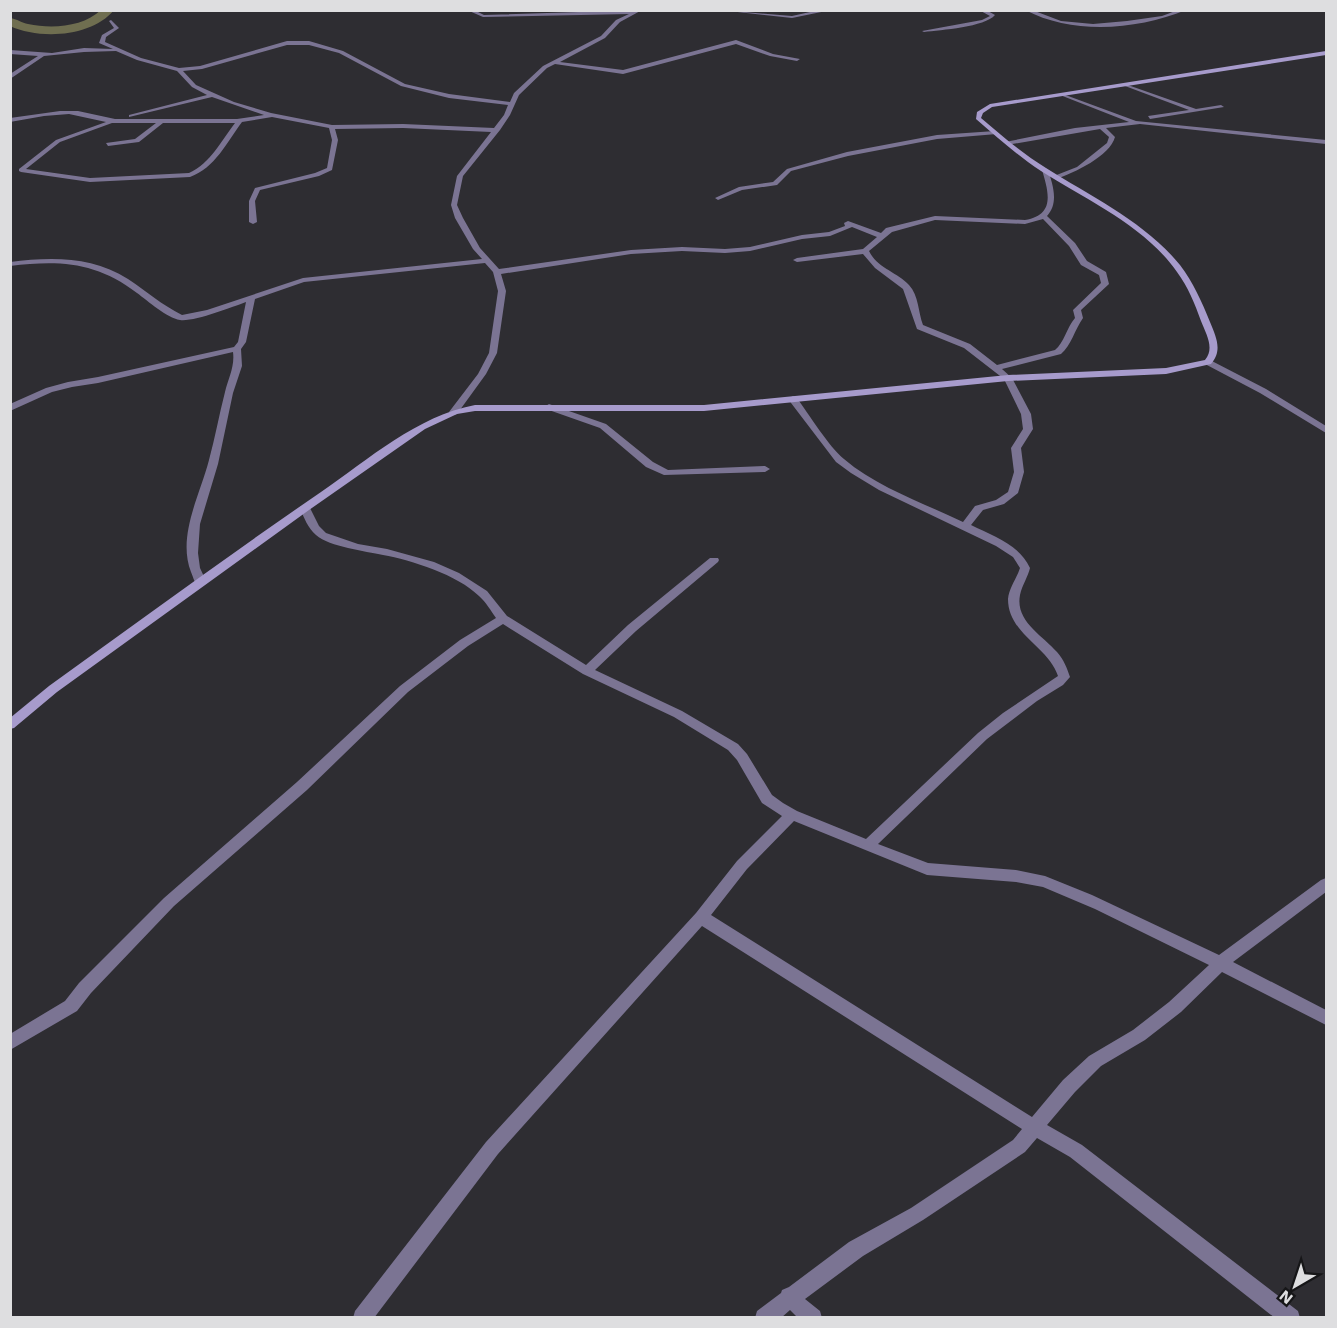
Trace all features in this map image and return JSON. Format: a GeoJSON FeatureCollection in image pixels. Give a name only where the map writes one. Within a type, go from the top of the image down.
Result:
{"type":"FeatureCollection","features":[{"type":"Feature","properties":{"kind":"street"},"geometry":{"type":"LineString","coordinates":[[469,10],[483,16],[639,11]]}},
{"type":"Feature","properties":{"kind":"street"},"geometry":{"type":"LineString","coordinates":[[722,10],[792,17],[829,10]]}},
{"type":"Feature","properties":{"kind":"street"},"geometry":{"type":"LineString","coordinates":[[924,31],[983,21],[992,17],[993,15],[981,10]]}},
{"type":"Feature","properties":{"kind":"street"},"geometry":{"type":"LineString","coordinates":[[1026,10],[1054,22],[1096,27],[1162,17],[1184,10]]}},
{"type":"Feature","properties":{"kind":"street"},"geometry":{"type":"LineString","coordinates":[[1314,10],[1326,15]]}},
{"type":"Feature","properties":{"kind":"street"},"geometry":{"type":"LineString","coordinates":[[454,412],[482,374],[493,353],[502,291],[497,272],[467,234],[454,205],[460,176],[497,130],[516,94],[553,62],[603,37],[618,21],[639,11]]}},
{"type":"Feature","properties":{"kind":"street"},"geometry":{"type":"LineString","coordinates":[[111,21],[117,28],[101,40],[118,51],[179,70],[200,68],[287,43],[303,43],[341,52],[404,85],[449,96],[511,104]]}},
{"type":"Feature","properties":{"kind":"street"},"geometry":{"type":"LineString","coordinates":[[553,62],[623,72],[736,42],[772,55],[797,59]]}},
{"type":"Feature","properties":{"kind":"street"},"geometry":{"type":"LineString","coordinates":[[10,52],[57,55],[84,50],[118,51]]}},
{"type":"Feature","properties":{"kind":"street"},"geometry":{"type":"LineString","coordinates":[[10,726],[53,688],[305,508],[422,427],[454,412],[475,408],[549,407],[652,410],[704,408],[1008,378],[1166,371],[1208,362],[1213,358],[1215,348],[1201,309],[1175,264],[1129,222],[1045,170],[994,133],[978,118],[980,112],[990,106],[1326,52]]}},
{"type":"Feature","properties":{"kind":"street"},"geometry":{"type":"LineString","coordinates":[[10,77],[42,55]]}},
{"type":"Feature","properties":{"kind":"street"},"geometry":{"type":"LineString","coordinates":[[179,70],[189,82],[213,95],[272,115],[332,127],[403,126],[497,130]]}},
{"type":"Feature","properties":{"kind":"street"},"geometry":{"type":"LineString","coordinates":[[1127,85],[1194,110]]}},
{"type":"Feature","properties":{"kind":"street"},"geometry":{"type":"LineString","coordinates":[[1062,94],[1134,122],[1140,119],[1221,107]]}},
{"type":"Feature","properties":{"kind":"street"},"geometry":{"type":"LineString","coordinates":[[213,95],[115,121],[58,141],[21,170],[90,180],[190,175],[200,170],[214,156],[239,122],[237,121]]}},
{"type":"Feature","properties":{"kind":"street"},"geometry":{"type":"LineString","coordinates":[[10,120],[63,112],[115,121],[237,121],[272,115]]}},
{"type":"Feature","properties":{"kind":"street"},"geometry":{"type":"LineString","coordinates":[[108,144],[137,141],[162,121]]}},
{"type":"Feature","properties":{"kind":"street"},"geometry":{"type":"LineString","coordinates":[[1007,143],[1134,122],[1207,127],[1326,142]]}},
{"type":"Feature","properties":{"kind":"street"},"geometry":{"type":"LineString","coordinates":[[1056,177],[1079,168],[1104,151],[1112,137],[1100,126]]}},
{"type":"Feature","properties":{"kind":"street"},"geometry":{"type":"LineString","coordinates":[[253,222],[252,201],[257,189],[286,180],[324,173],[330,169],[335,140],[332,127]]}},
{"type":"Feature","properties":{"kind":"street"},"geometry":{"type":"LineString","coordinates":[[718,198],[741,188],[775,184],[778,178],[789,170],[847,154],[937,136],[994,133]]}},
{"type":"Feature","properties":{"kind":"street"},"geometry":{"type":"LineString","coordinates":[[797,260],[865,251],[881,236],[900,227],[935,218],[1024,222],[1043,216],[1051,205],[1052,197],[1045,170]]}},
{"type":"Feature","properties":{"kind":"street"},"geometry":{"type":"LineString","coordinates":[[997,368],[1027,358],[1054,353],[1064,348],[1071,328],[1079,318],[1077,310],[1105,284],[1103,274],[1084,263],[1072,245],[1043,216]]}},
{"type":"Feature","properties":{"kind":"street"},"geometry":{"type":"LineString","coordinates":[[497,272],[631,252],[750,249],[802,237],[830,234],[849,227],[848,223],[881,236]]}},
{"type":"Feature","properties":{"kind":"street"},"geometry":{"type":"LineString","coordinates":[[865,251],[866,255],[883,271],[909,290],[920,327],[967,346],[1008,378],[1028,421],[1028,429],[1016,448],[1019,459],[1017,478],[1010,496],[1000,502],[979,508],[964,527]]}},
{"type":"Feature","properties":{"kind":"street"},"geometry":{"type":"LineString","coordinates":[[10,264],[56,260],[89,264],[123,279],[157,305],[181,318],[208,312],[288,284],[320,277],[393,272],[487,261]]}},
{"type":"Feature","properties":{"kind":"street"},"geometry":{"type":"LineString","coordinates":[[10,408],[49,390],[71,384],[109,378],[237,349],[242,342],[251,298]]}},
{"type":"Feature","properties":{"kind":"street"},"geometry":{"type":"LineString","coordinates":[[201,583],[191,556],[192,529],[211,470],[231,386],[239,363],[237,349]]}},
{"type":"Feature","properties":{"kind":"street"},"geometry":{"type":"LineString","coordinates":[[1208,362],[1263,391],[1326,430]]}},
{"type":"Feature","properties":{"kind":"street"},"geometry":{"type":"LineString","coordinates":[[793,399],[839,460],[883,488],[1004,546],[1021,559],[1025,568],[1014,596],[1014,610],[1024,627],[1053,655],[1063,670],[1064,677],[1019,706],[982,737],[867,846]]}},
{"type":"Feature","properties":{"kind":"street"},"geometry":{"type":"LineString","coordinates":[[549,407],[604,427],[628,444],[650,467],[667,473],[765,469]]}},
{"type":"Feature","properties":{"kind":"street"},"geometry":{"type":"LineString","coordinates":[[305,508],[314,527],[322,535],[356,547],[387,552],[430,564],[455,575],[483,593],[503,619],[587,671],[678,714],[732,747],[742,757],[768,799],[792,815],[927,869],[943,872],[1013,875],[1044,882],[1085,898],[1221,963],[1326,1018]]}},
{"type":"Feature","properties":{"kind":"street"},"geometry":{"type":"LineString","coordinates":[[587,671],[632,628],[714,560]]}},
{"type":"Feature","properties":{"kind":"street"},"geometry":{"type":"LineString","coordinates":[[10,1044],[70,1006],[169,902],[302,786],[404,689],[464,643],[503,619]]}},
{"type":"Feature","properties":{"kind":"street"},"geometry":{"type":"LineString","coordinates":[[362,1317],[492,1148],[701,917],[742,865],[792,815]]}},
{"type":"Feature","properties":{"kind":"street"},"geometry":{"type":"LineString","coordinates":[[764,1317],[856,1249],[916,1214],[1019,1146],[1069,1086],[1095,1061],[1139,1035],[1175,1008],[1221,963],[1326,884]]}},
{"type":"Feature","properties":{"kind":"street"},"geometry":{"type":"LineString","coordinates":[[701,917],[1085,1158],[1291,1317]]}},
{"type":"Feature","properties":{"kind":"street"},"geometry":{"type":"LineString","coordinates":[[789,1297],[813,1317]]}},
{"type":"Feature","properties":{"kind":"waterway"},"geometry":{"type":"LineString","coordinates":[[10,21],[27,28],[63,29],[93,22],[108,10]]}}]}
